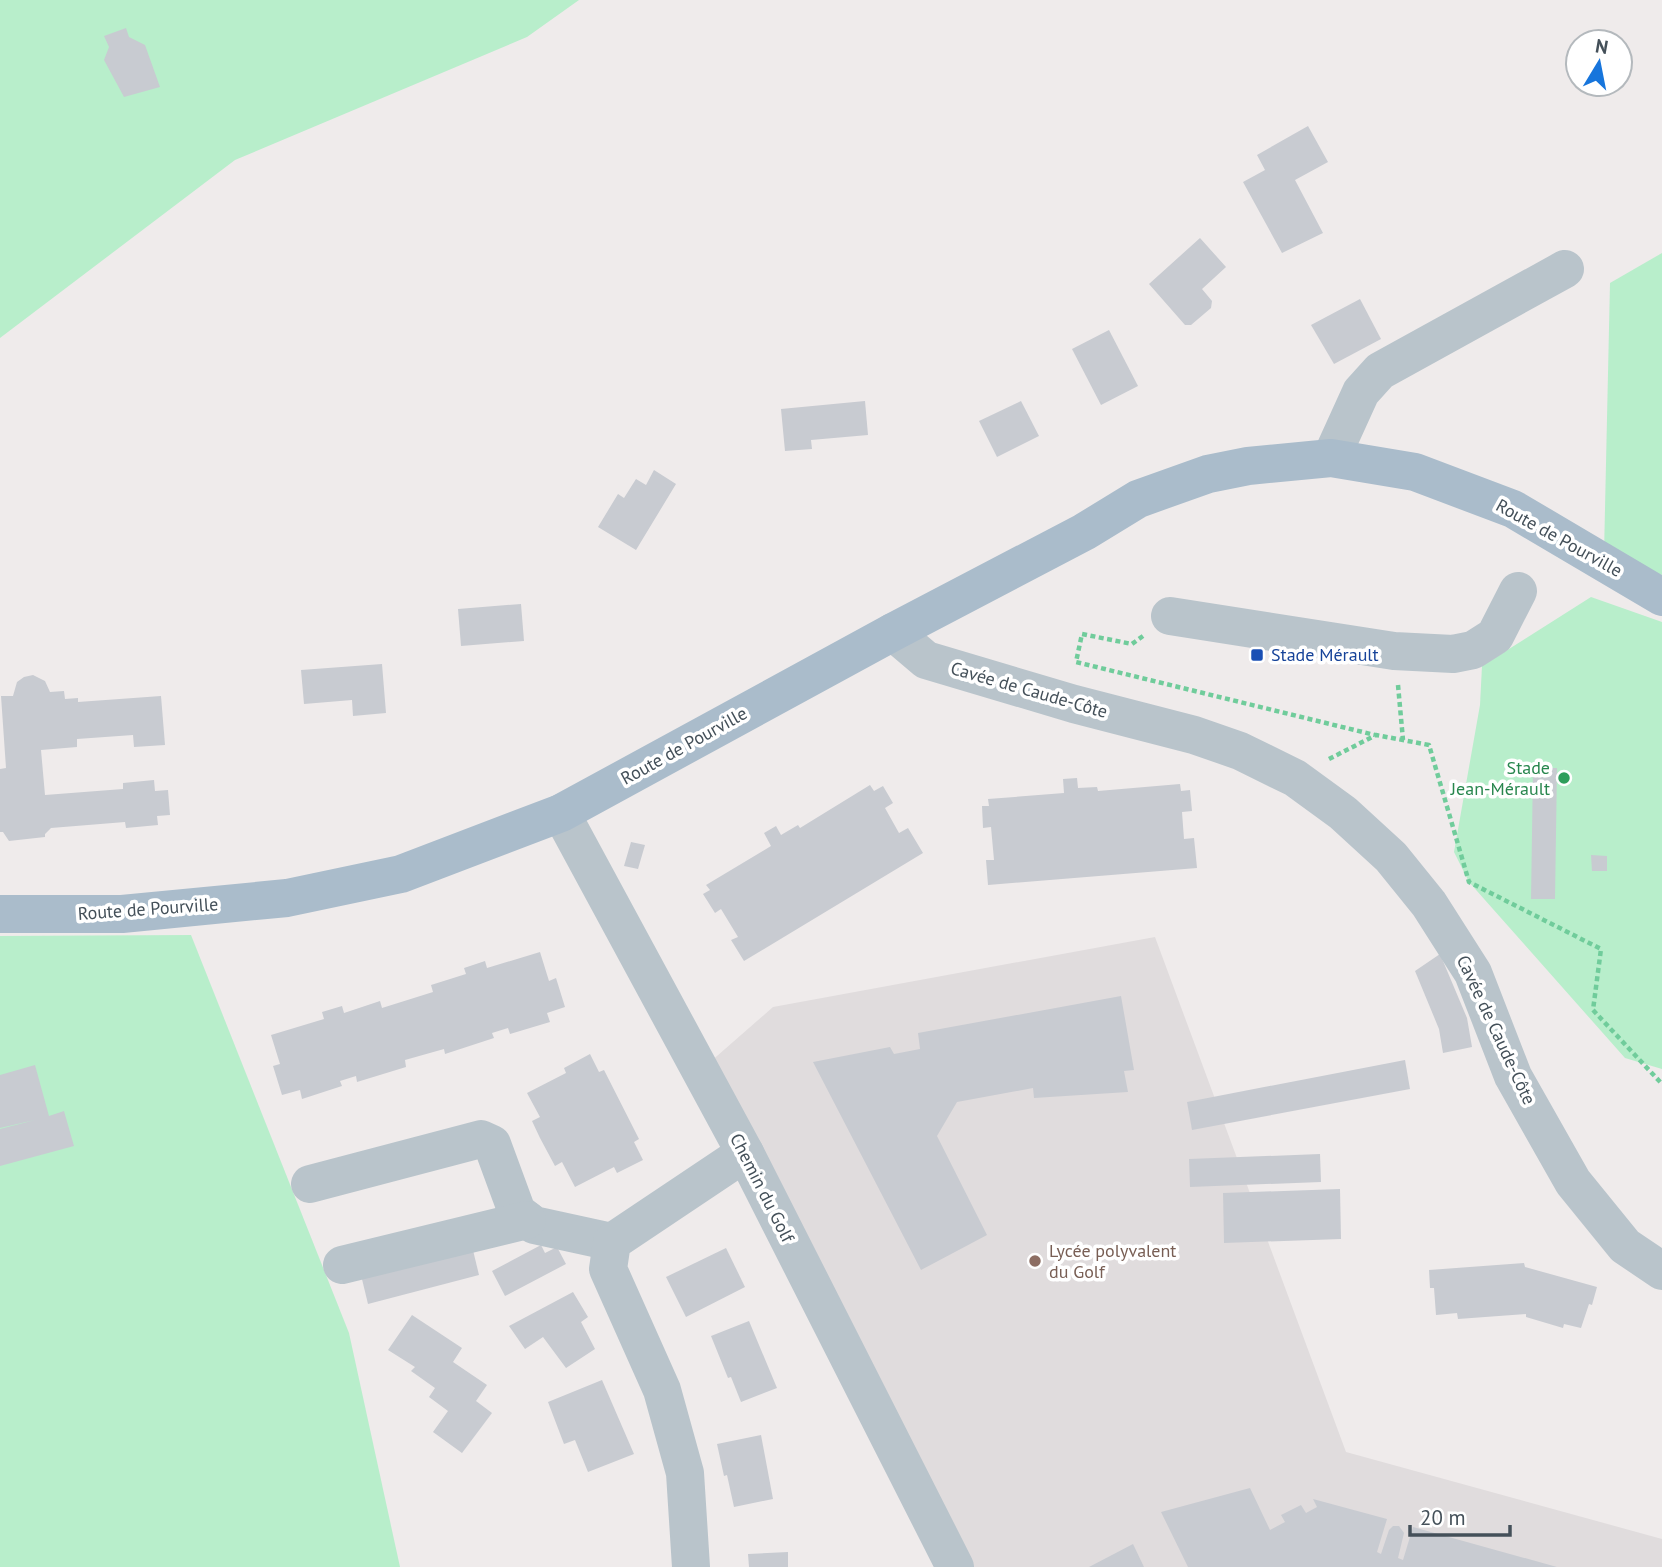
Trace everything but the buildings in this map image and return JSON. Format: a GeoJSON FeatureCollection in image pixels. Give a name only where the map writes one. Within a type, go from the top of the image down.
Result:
{"type":"FeatureCollection","features":[{"type":"Feature","properties":{"kind":"main road","name":"Route de Pourville"},"geometry":{"type":"LineString","coordinates":[[0,914],[122,914],[287,898],[401,874],[561,813],[893,632],[1084,532],[1138,499],[1208,474],[1248,466],[1331,458],[1415,472],[1513,509],[1662,597]]}},
{"type":"Feature","properties":{"kind":"street"},"geometry":{"type":"LineString","coordinates":[[1331,458],[1361,392],[1380,371],[1565,269]]}},
{"type":"Feature","properties":{"kind":"street"},"geometry":{"type":"LineString","coordinates":[[1170,616],[1394,651],[1453,654],[1473,650],[1495,636],[1518,591]]}},
{"type":"Feature","properties":{"kind":"street","name":"Cavée de Caude-Côte"},"geometry":{"type":"LineString","coordinates":[[893,632],[926,660],[1194,735],[1240,751],[1296,778],[1343,813],[1391,857],[1429,905],[1473,973],[1513,1076],[1573,1182],[1625,1246],[1662,1271]]}},
{"type":"Feature","properties":{"kind":"street","name":"Chemin du Golf"},"geometry":{"type":"LineString","coordinates":[[561,813],[744,1153],[955,1567]]}},
{"type":"Feature","properties":{"kind":"street"},"geometry":{"type":"LineString","coordinates":[[310,1184],[481,1139],[492,1144],[517,1212],[534,1226],[612,1242],[744,1153]]}},
{"type":"Feature","properties":{"kind":"street"},"geometry":{"type":"LineString","coordinates":[[342,1265],[527,1220]]}},
{"type":"Feature","properties":{"kind":"street"},"geometry":{"type":"LineString","coordinates":[[612,1242],[608,1269],[662,1390],[685,1473],[691,1567]]}},
{"type":"Feature","properties":{"kind":"path"},"geometry":{"type":"LineString","coordinates":[[1170,616],[1132,644],[1082,634],[1076,662],[1376,735],[1429,745],[1469,882],[1601,949],[1593,1010],[1662,1084]]}},
{"type":"Feature","properties":{"kind":"path"},"geometry":{"type":"LineString","coordinates":[[1394,651],[1404,740]]}},
{"type":"Feature","properties":{"kind":"path"},"geometry":{"type":"LineString","coordinates":[[1296,778],[1376,735]]}},
{"type":"Feature","properties":{"kind":"shaded area","name":"Lycée polyvalent du Golf"},"geometry":{"type":"Polygon","coordinates":[[[1155,937],[1346,1452],[1662,1539],[1662,1567],[945,1567],[701,1070],[773,1007],[1155,937]]]}},
{"type":"Feature","properties":{"kind":"green space"},"geometry":{"type":"Polygon","coordinates":[[[0,0],[579,0],[527,37],[235,160],[0,338],[0,0]]]}},
{"type":"Feature","properties":{"kind":"green space"},"geometry":{"type":"Polygon","coordinates":[[[1662,253],[1662,575],[1604,554],[1610,283],[1662,253]]]}},
{"type":"Feature","properties":{"kind":"green space","name":"Stade Jean-Mérault"},"geometry":{"type":"Polygon","coordinates":[[[1591,597],[1662,622],[1662,1069],[1625,1058],[1469,882],[1454,852],[1480,705],[1482,666],[1591,597]]]}},
{"type":"Feature","properties":{"kind":"green space"},"geometry":{"type":"Polygon","coordinates":[[[191,935],[349,1333],[400,1567],[0,1567],[0,936],[191,935]]]}},
{"type":"Feature","properties":{"kind":"place","name":"Stade Mérault"},"geometry":{"type":"Point","coordinates":[1257,655]}},
{"type":"Feature","properties":{"kind":"place","name":"Stade Jean-Mérault"},"geometry":{"type":"Point","coordinates":[1564,778]}},
{"type":"Feature","properties":{"kind":"place","name":"Lycée polyvalent du Golf"},"geometry":{"type":"Point","coordinates":[1035,1261]}}]}
